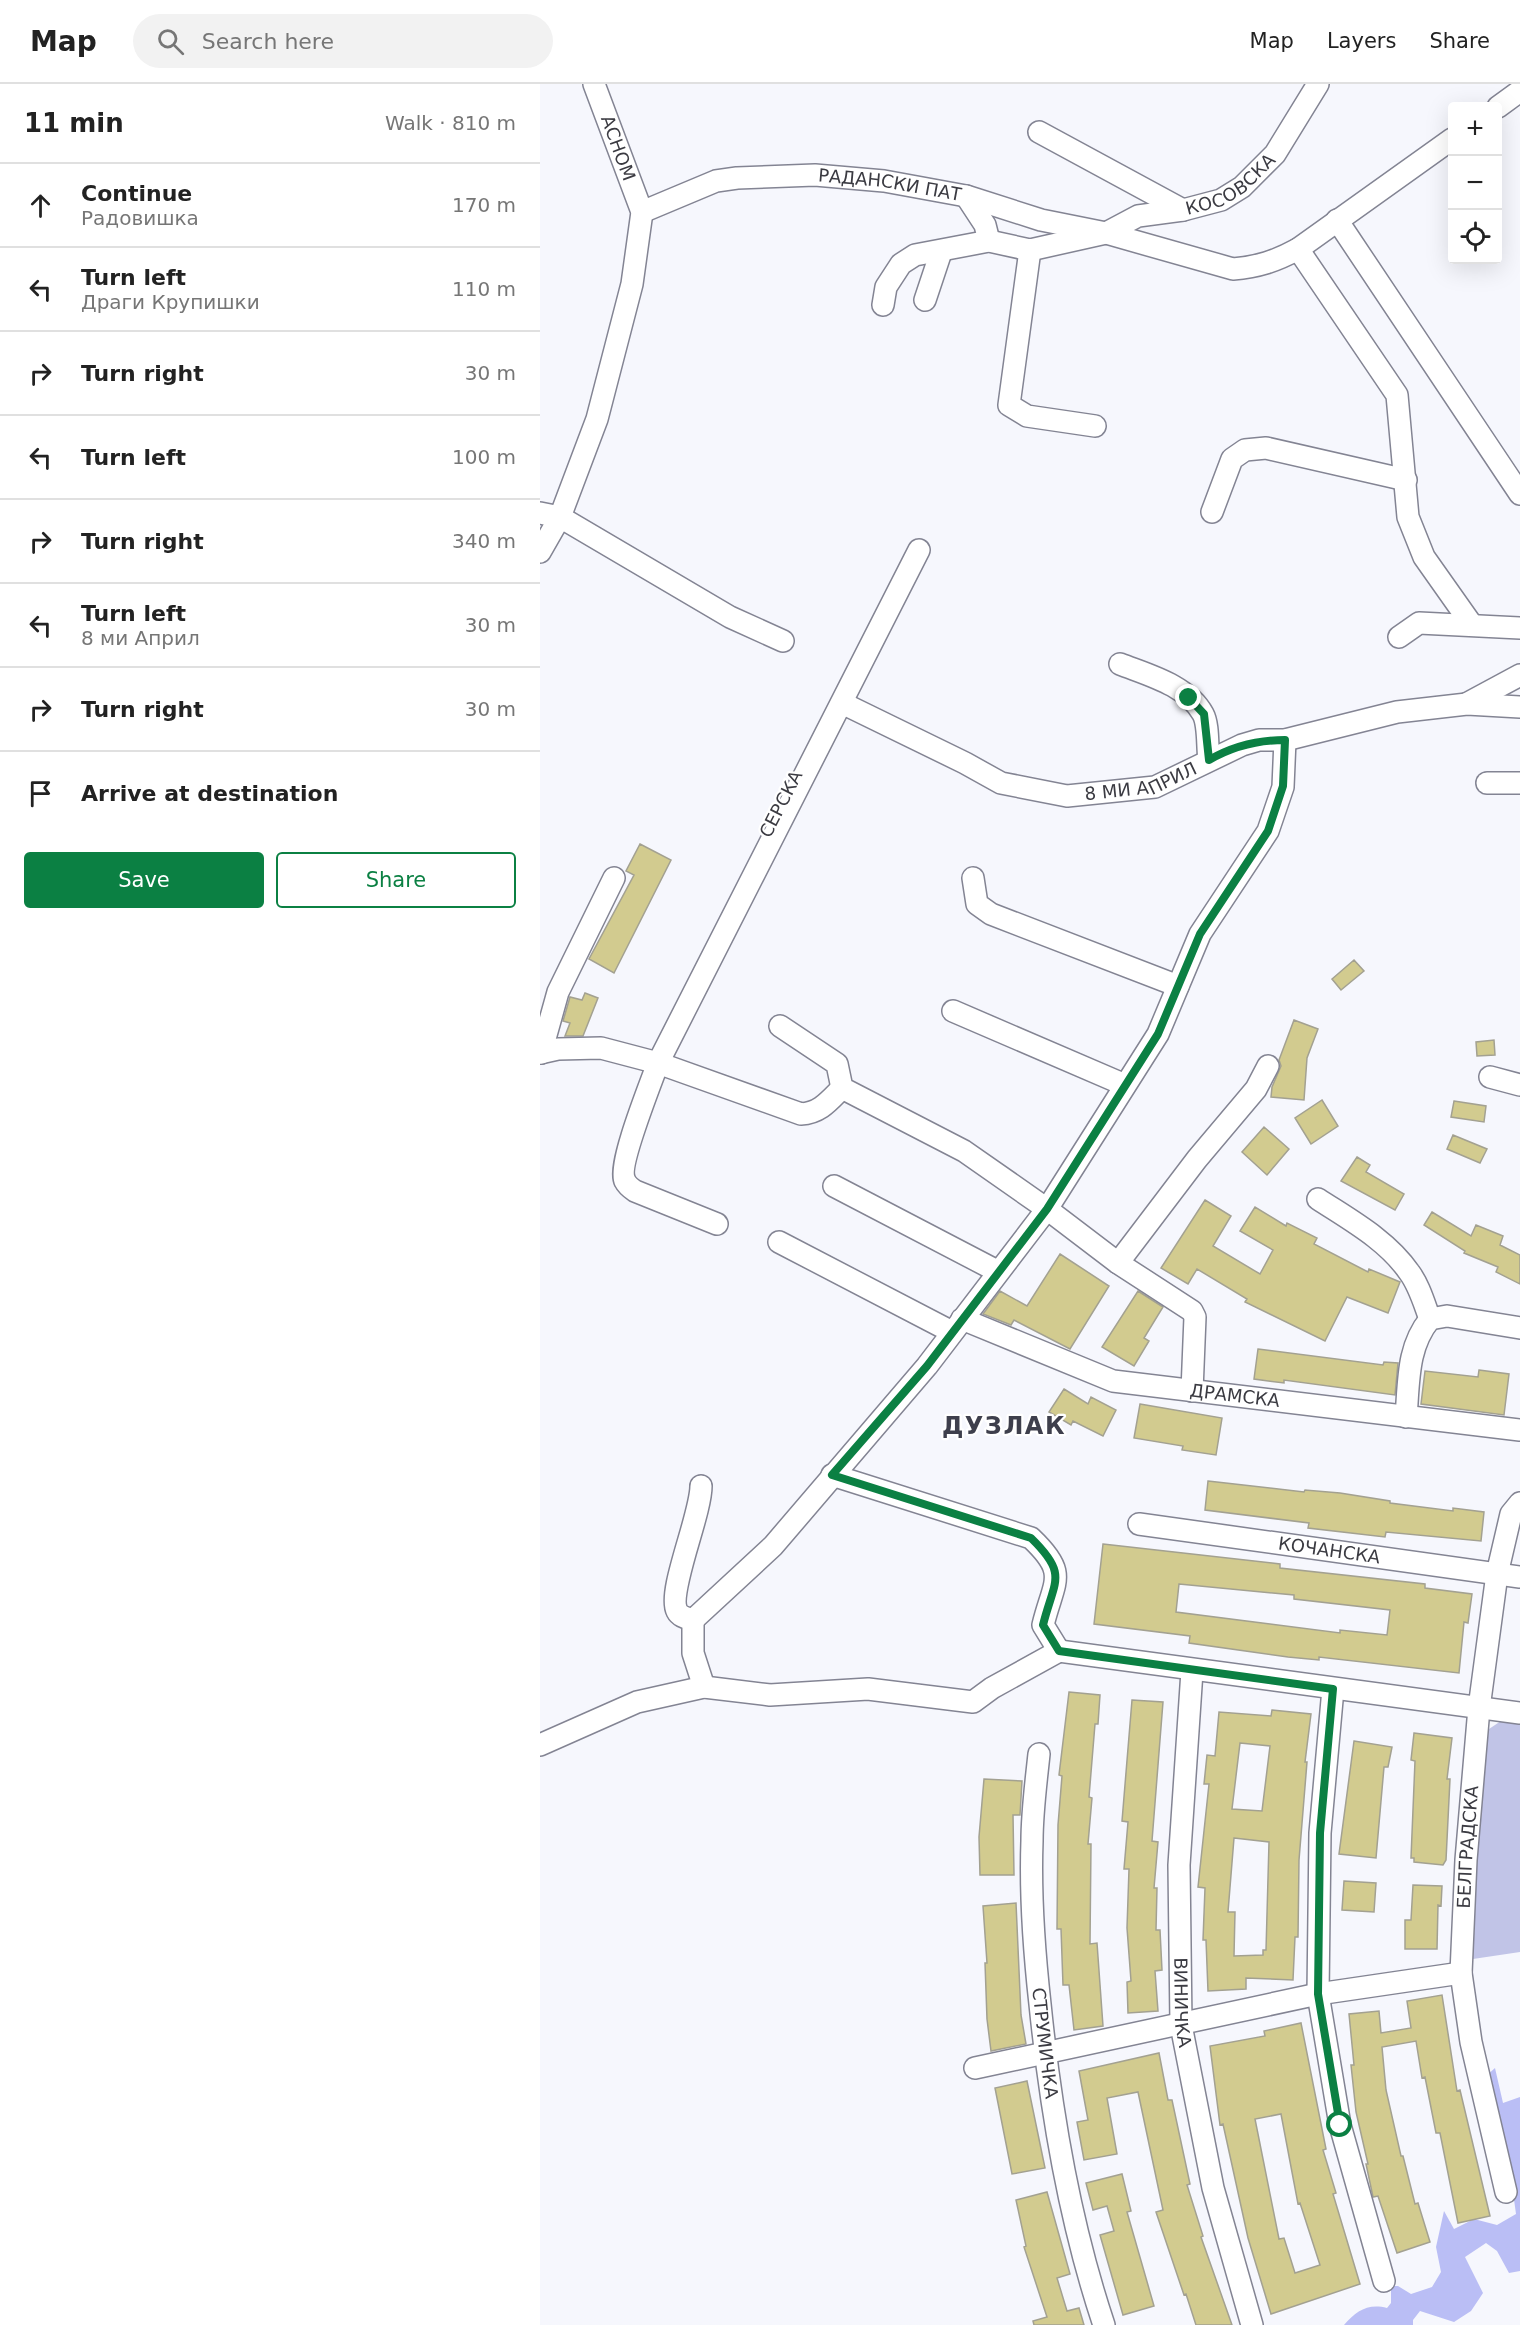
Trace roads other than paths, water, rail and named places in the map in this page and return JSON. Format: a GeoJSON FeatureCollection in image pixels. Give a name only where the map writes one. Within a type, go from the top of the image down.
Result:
{"type":"FeatureCollection","features":[{"type":"Feature","properties":{"kind":"street","name":"АСНОМ"},"geometry":{"type":"LineString","coordinates":[[594,84],[642,212]]}},
{"type":"Feature","properties":{"kind":"street","name":"КОСОВСКА"},"geometry":{"type":"LineString","coordinates":[[1106,233],[1138,216],[1183,210],[1221,200],[1242,187],[1275,154],[1318,84]]}},
{"type":"Feature","properties":{"kind":"street"},"geometry":{"type":"LineString","coordinates":[[1502,104],[1520,91]]}},
{"type":"Feature","properties":{"kind":"street"},"geometry":{"type":"LineString","coordinates":[[1039,132],[1183,210]]}},
{"type":"Feature","properties":{"kind":"street","name":"РАДАНСКИ ПАТ"},"geometry":{"type":"LineString","coordinates":[[642,212],[716,182],[737,178],[815,175],[884,181],[966,196],[1041,220],[1106,233],[1233,269],[1255,268],[1298,249],[1448,142]]}},
{"type":"Feature","properties":{"kind":"street"},"geometry":{"type":"LineString","coordinates":[[966,196],[986,225],[989,242]]}},
{"type":"Feature","properties":{"kind":"street"},"geometry":{"type":"LineString","coordinates":[[540,552],[550,515],[597,419],[632,284],[642,212]]}},
{"type":"Feature","properties":{"kind":"street"},"geometry":{"type":"LineString","coordinates":[[1337,220],[1520,494]]}},
{"type":"Feature","properties":{"kind":"street"},"geometry":{"type":"LineString","coordinates":[[883,305],[886,287],[901,264],[915,255],[989,242],[1030,250],[1106,233]]}},
{"type":"Feature","properties":{"kind":"street"},"geometry":{"type":"LineString","coordinates":[[1298,249],[1397,395],[1407,480],[1408,517],[1424,557],[1472,626]]}},
{"type":"Feature","properties":{"kind":"street"},"geometry":{"type":"LineString","coordinates":[[1030,250],[1009,405],[1027,416],[1095,426]]}},
{"type":"Feature","properties":{"kind":"street"},"geometry":{"type":"LineString","coordinates":[[926,300],[941,252]]}},
{"type":"Feature","properties":{"kind":"street"},"geometry":{"type":"LineString","coordinates":[[1212,512],[1232,459],[1245,450],[1266,448],[1407,480]]}},
{"type":"Feature","properties":{"kind":"street"},"geometry":{"type":"LineString","coordinates":[[550,515],[730,617],[783,641]]}},
{"type":"Feature","properties":{"kind":"street","name":"СЕРСКА"},"geometry":{"type":"LineString","coordinates":[[658,1063],[723,915],[873,624],[911,554],[917,553],[842,703]]}},
{"type":"Feature","properties":{"kind":"street"},"geometry":{"type":"LineString","coordinates":[[1399,637],[1419,623],[1520,628]]}},
{"type":"Feature","properties":{"kind":"street"},"geometry":{"type":"LineString","coordinates":[[1120,664],[1172,684],[1204,714],[1209,760]]}},
{"type":"Feature","properties":{"kind":"street"},"geometry":{"type":"LineString","coordinates":[[1467,704],[1520,675]]}},
{"type":"Feature","properties":{"kind":"street"},"geometry":{"type":"LineString","coordinates":[[717,1224],[635,1191],[625,1181],[626,1159],[658,1063],[842,703]]}},
{"type":"Feature","properties":{"kind":"street","name":"8 МИ АПРИЛ"},"geometry":{"type":"LineString","coordinates":[[842,703],[1001,783],[1067,796],[1155,787],[1242,745],[1259,740],[1285,740],[1396,712],[1467,704],[1520,707]]}},
{"type":"Feature","properties":{"kind":"street"},"geometry":{"type":"LineString","coordinates":[[704,1687],[693,1653],[693,1620],[773,1546],[927,1366],[997,1271],[1047,1209],[1158,1034],[1200,934],[1268,831],[1283,786],[1285,740]]}},
{"type":"Feature","properties":{"kind":"street"},"geometry":{"type":"LineString","coordinates":[[1487,783],[1520,783]]}},
{"type":"Feature","properties":{"kind":"street"},"geometry":{"type":"LineString","coordinates":[[614,878],[558,992],[540,1053],[558,1049],[601,1048],[658,1063],[801,1114],[814,1113],[842,1088]]}},
{"type":"Feature","properties":{"kind":"street"},"geometry":{"type":"LineString","coordinates":[[973,878],[977,904],[991,914],[1178,987]]}},
{"type":"Feature","properties":{"kind":"street"},"geometry":{"type":"LineString","coordinates":[[953,1011],[1125,1085]]}},
{"type":"Feature","properties":{"kind":"street"},"geometry":{"type":"LineString","coordinates":[[780,1026],[837,1064],[842,1088]]}},
{"type":"Feature","properties":{"kind":"street"},"geometry":{"type":"LineString","coordinates":[[1118,1263],[1197,1159],[1256,1089],[1268,1066]]}},
{"type":"Feature","properties":{"kind":"street"},"geometry":{"type":"LineString","coordinates":[[1490,1077],[1520,1085]]}},
{"type":"Feature","properties":{"kind":"street"},"geometry":{"type":"LineString","coordinates":[[842,1088],[963,1151],[1047,1209],[1118,1263],[1192,1311],[1195,1317],[1192,1391]]}},
{"type":"Feature","properties":{"kind":"street"},"geometry":{"type":"LineString","coordinates":[[834,1186],[997,1271]]}},
{"type":"Feature","properties":{"kind":"street"},"geometry":{"type":"LineString","coordinates":[[1318,1199],[1377,1239],[1399,1259],[1416,1283],[1430,1319]]}},
{"type":"Feature","properties":{"kind":"street","name":"ДРАМСКА"},"geometry":{"type":"LineString","coordinates":[[779,1242],[957,1325],[1113,1381],[1520,1430]]}},
{"type":"Feature","properties":{"kind":"street"},"geometry":{"type":"LineString","coordinates":[[1406,1417],[1411,1354],[1419,1332],[1430,1319],[1447,1316],[1520,1328]]}},
{"type":"Feature","properties":{"kind":"street"},"geometry":{"type":"LineString","coordinates":[[832,1475],[1031,1538],[1047,1553],[1056,1570],[1056,1586],[1043,1625],[1059,1651]]}},
{"type":"Feature","properties":{"kind":"street"},"geometry":{"type":"LineString","coordinates":[[693,1620],[681,1616],[676,1609],[675,1592],[699,1509],[701,1486]]}},
{"type":"Feature","properties":{"kind":"street","name":"БЕЛГРАДСКА"},"geometry":{"type":"LineString","coordinates":[[1506,2192],[1471,2042],[1461,1973],[1466,1860],[1479,1708],[1497,1574],[1511,1514],[1520,1503]]}},
{"type":"Feature","properties":{"kind":"street","name":"КОЧАНСКА"},"geometry":{"type":"LineString","coordinates":[[1139,1524],[1520,1577]]}},
{"type":"Feature","properties":{"kind":"street"},"geometry":{"type":"LineString","coordinates":[[540,1745],[637,1702],[704,1687],[770,1695],[868,1689],[973,1702],[992,1688],[1059,1651],[1192,1671],[1520,1713]]}},
{"type":"Feature","properties":{"kind":"street","name":"ВИНИЧКА"},"geometry":{"type":"LineString","coordinates":[[1192,1671],[1179,1865],[1181,2025],[1212,2188],[1252,2325]]}},
{"type":"Feature","properties":{"kind":"street"},"geometry":{"type":"LineString","coordinates":[[1333,1689],[1320,1833],[1318,1994],[1340,2125],[1384,2281]]}},
{"type":"Feature","properties":{"kind":"street","name":"СТРУМИЧКА"},"geometry":{"type":"LineString","coordinates":[[1039,1754],[1031,1882],[1035,1955],[1045,2053],[1074,2223],[1104,2325]]}},
{"type":"Feature","properties":{"kind":"street"},"geometry":{"type":"LineString","coordinates":[[975,2068],[1318,1994],[1461,1973]]}},
{"type":"Feature","properties":{"kind":"district","name":"ДУЗЛАК"},"geometry":{"type":"Point","coordinates":[1004,1426]}}]}
